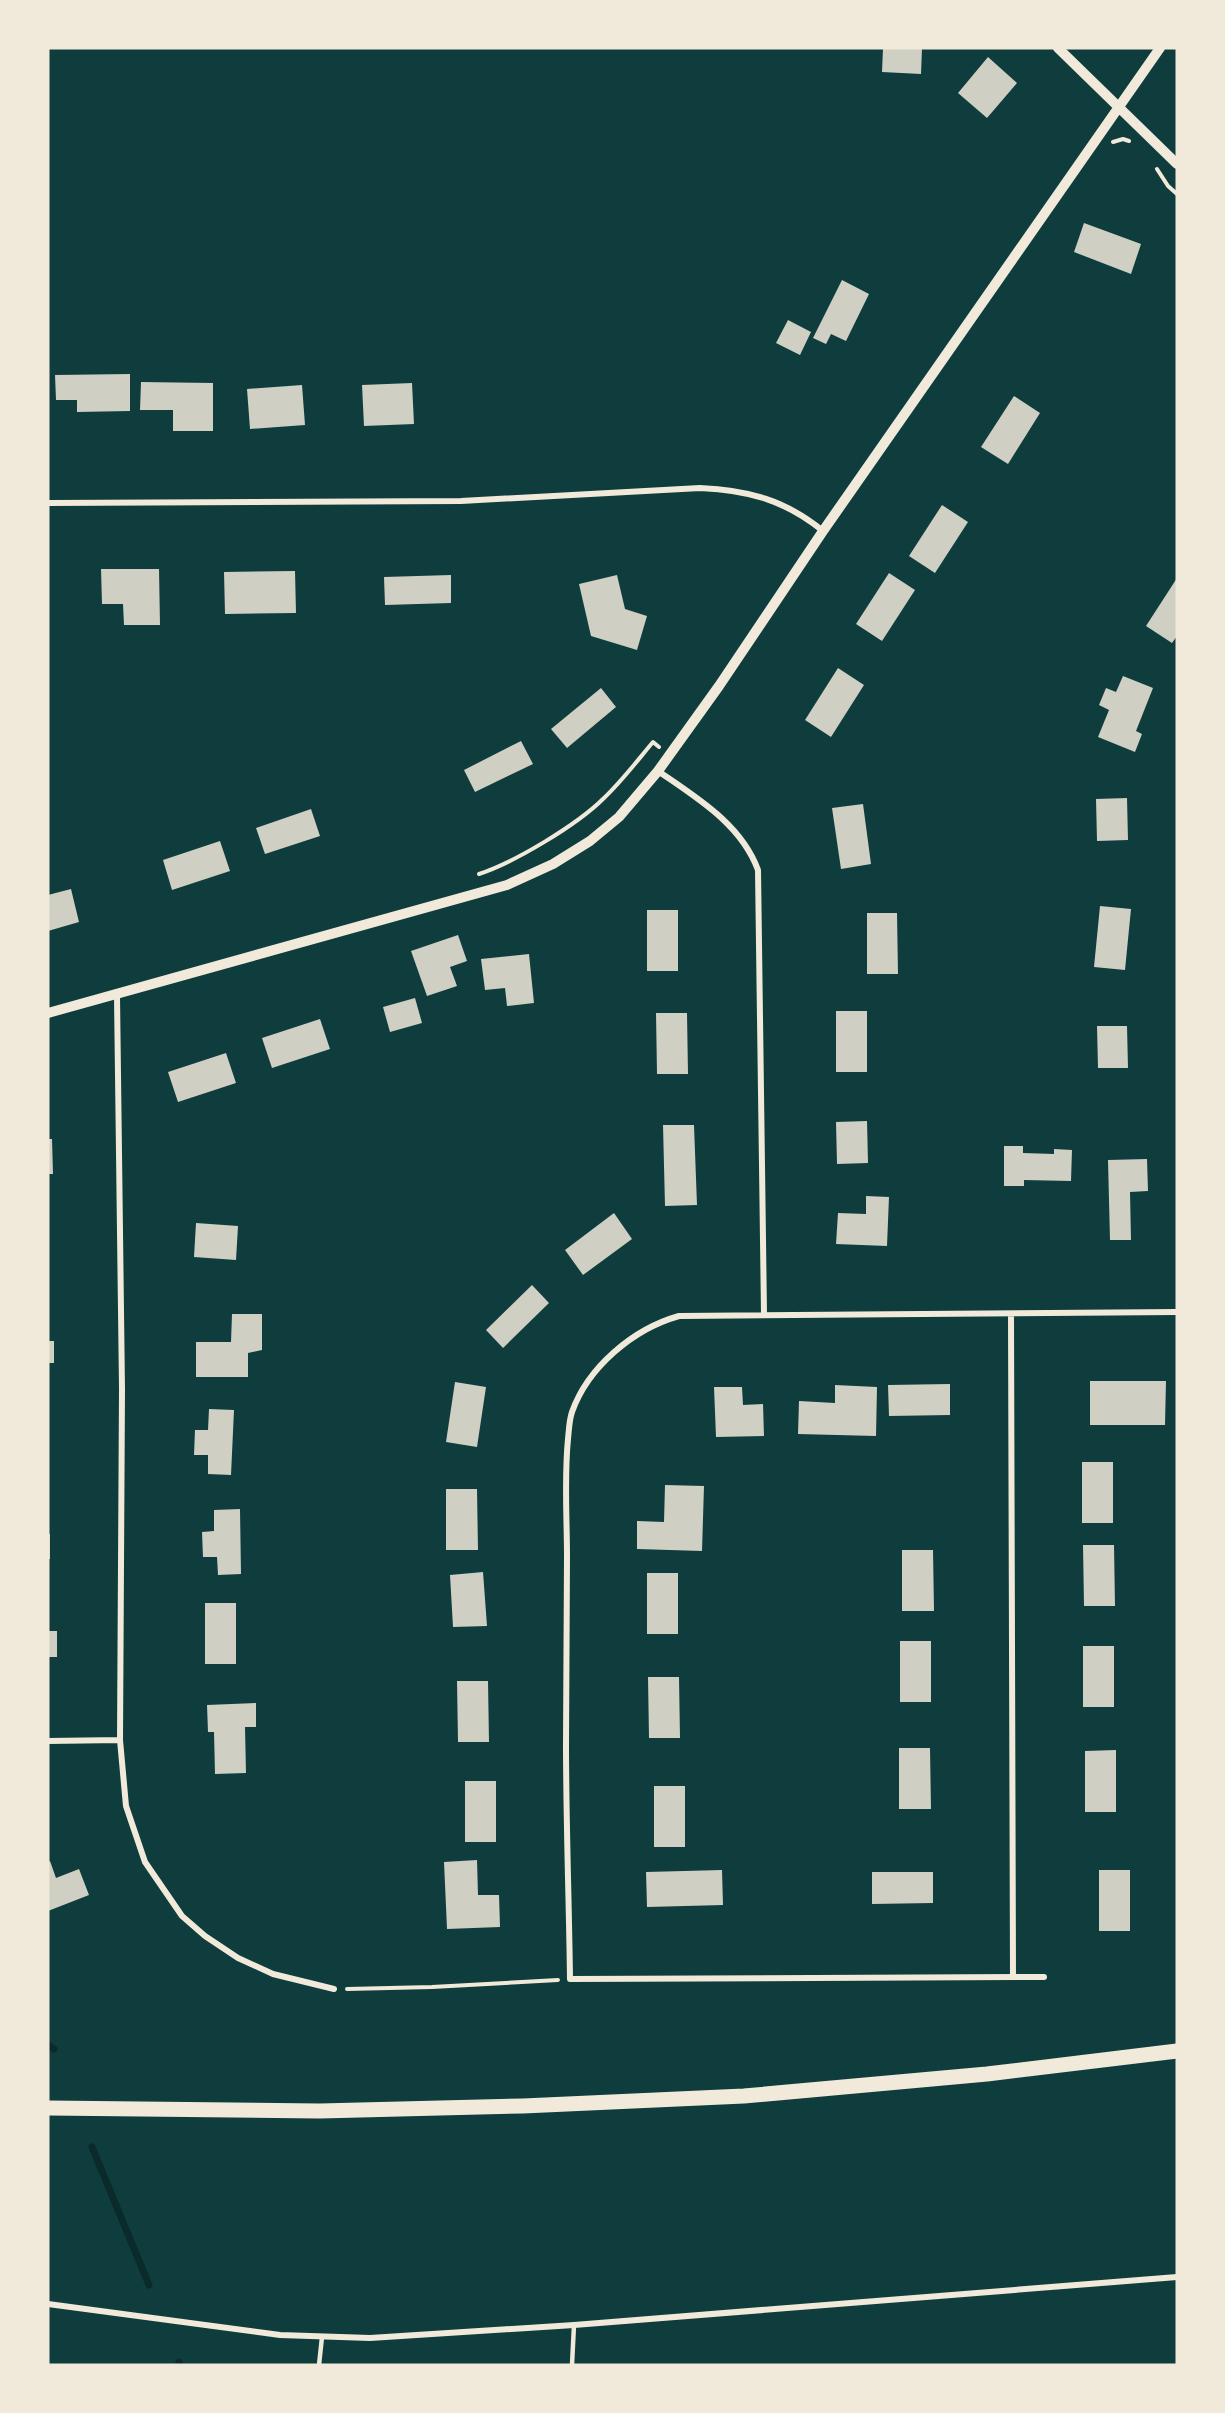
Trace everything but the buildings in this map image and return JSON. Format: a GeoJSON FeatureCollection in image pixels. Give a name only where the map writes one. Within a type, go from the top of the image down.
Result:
{"type":"FeatureCollection","features":[{"type":"Feature","properties":{"kind":"main road"},"geometry":{"type":"LineString","coordinates":[[48,2108],[320,2111],[523,2106],[732,2097],[987,2074],[1177,2051]]}},
{"type":"Feature","properties":{"kind":"street"},"geometry":{"type":"LineString","coordinates":[[1058,48],[1177,164]]}},
{"type":"Feature","properties":{"kind":"street"},"geometry":{"type":"LineString","coordinates":[[48,1013],[117,996],[507,885],[553,864],[590,841],[619,817],[670,755],[823,531],[1160,48]]}},
{"type":"Feature","properties":{"kind":"street"},"geometry":{"type":"LineString","coordinates":[[48,502],[461,501],[725,489],[745,492],[777,502],[804,514],[823,531]]}},
{"type":"Feature","properties":{"kind":"street"},"geometry":{"type":"LineString","coordinates":[[658,771],[710,808],[732,827],[753,856],[758,870],[764,1314]]}},
{"type":"Feature","properties":{"kind":"street"},"geometry":{"type":"LineString","coordinates":[[117,996],[123,1389],[120,1740],[126,1806],[145,1862],[182,1916],[205,1936],[238,1958],[273,1974],[334,1989]]}},
{"type":"Feature","properties":{"kind":"street"},"geometry":{"type":"LineString","coordinates":[[1044,1977],[570,1979],[565,1513],[570,1416],[578,1397],[597,1369],[616,1350],[651,1328],[680,1316],[1177,1312]]}},
{"type":"Feature","properties":{"kind":"street"},"geometry":{"type":"LineString","coordinates":[[1011,1314],[1013,1977]]}},
{"type":"Feature","properties":{"kind":"street"},"geometry":{"type":"LineString","coordinates":[[48,1741],[120,1740]]}},
{"type":"Feature","properties":{"kind":"street"},"geometry":{"type":"LineString","coordinates":[[48,2304],[280,2334],[370,2338],[574,2325],[1177,2277]]}},
{"type":"Feature","properties":{"kind":"lane"},"geometry":{"type":"LineString","coordinates":[[572,2365],[574,2325]]}},
{"type":"Feature","properties":{"kind":"lane"},"geometry":{"type":"LineString","coordinates":[[319,2365],[322,2337]]}},
{"type":"Feature","properties":{"kind":"path"},"geometry":{"type":"LineString","coordinates":[[1110,143],[1123,139],[1137,143]]}},
{"type":"Feature","properties":{"kind":"path"},"geometry":{"type":"LineString","coordinates":[[1156,168],[1168,186],[1177,194]]}},
{"type":"Feature","properties":{"kind":"path"},"geometry":{"type":"LineString","coordinates":[[471,877],[494,869],[561,832],[604,799],[653,742],[670,755]]}},
{"type":"Feature","properties":{"kind":"path"},"geometry":{"type":"LineString","coordinates":[[334,1989],[432,1987],[570,1979]]}},
{"type":"Feature","properties":{"kind":"waterway"},"geometry":{"type":"LineString","coordinates":[[48,2045],[54,2049]]}},
{"type":"Feature","properties":{"kind":"waterway"},"geometry":{"type":"LineString","coordinates":[[92,2147],[149,2285]]}}]}
